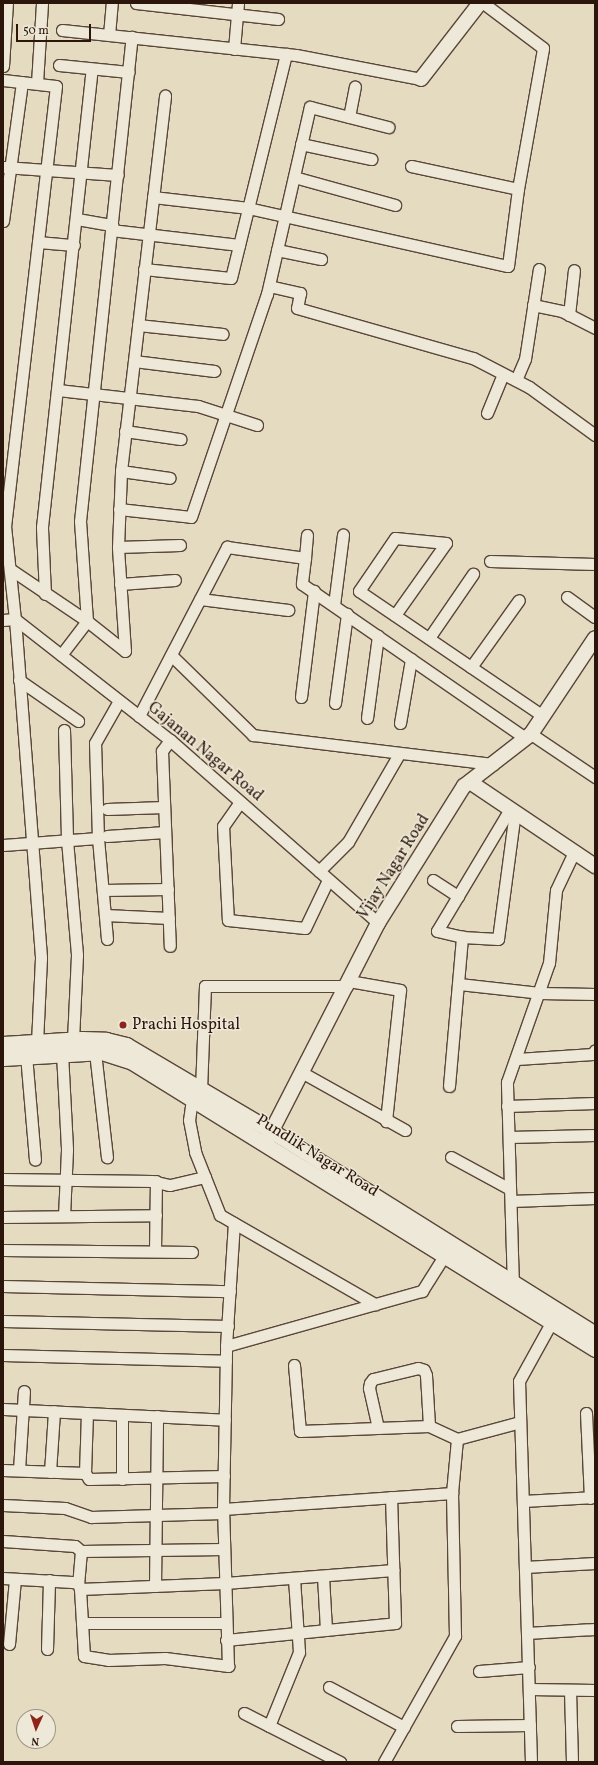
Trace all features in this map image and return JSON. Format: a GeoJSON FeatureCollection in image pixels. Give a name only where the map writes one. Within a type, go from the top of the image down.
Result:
{"type":"FeatureCollection","features":[{"type":"Feature","properties":{"kind":"main road","name":"Pundlik Nagar Road"},"geometry":{"type":"LineString","coordinates":[[3,1044],[72,1040],[106,1040],[126,1045],[264,1144],[512,1299],[595,1348]]}},
{"type":"Feature","properties":{"kind":"main road","name":"Pundlik Nagar Road"},"geometry":{"type":"LineString","coordinates":[[3,1058],[26,1055],[95,1052],[132,1062],[273,1132],[595,1334]]}},
{"type":"Feature","properties":{"kind":"street"},"geometry":{"type":"LineString","coordinates":[[3,66],[7,3]]}},
{"type":"Feature","properties":{"kind":"street"},"geometry":{"type":"LineString","coordinates":[[37,83],[42,3]]}},
{"type":"Feature","properties":{"kind":"street"},"geometry":{"type":"LineString","coordinates":[[109,34],[112,3]]}},
{"type":"Feature","properties":{"kind":"street"},"geometry":{"type":"LineString","coordinates":[[136,3],[278,19]]}},
{"type":"Feature","properties":{"kind":"street"},"geometry":{"type":"LineString","coordinates":[[234,49],[238,3]]}},
{"type":"Feature","properties":{"kind":"street"},"geometry":{"type":"LineString","coordinates":[[62,30],[286,54],[420,79],[480,3]]}},
{"type":"Feature","properties":{"kind":"street"},"geometry":{"type":"LineString","coordinates":[[153,197],[248,208],[285,215],[508,266],[518,189],[544,48],[483,3]]}},
{"type":"Feature","properties":{"kind":"street"},"geometry":{"type":"LineString","coordinates":[[61,655],[87,621],[80,520],[92,395],[118,175],[132,37]]}},
{"type":"Feature","properties":{"kind":"street"},"geometry":{"type":"LineString","coordinates":[[144,269],[231,278],[286,54]]}},
{"type":"Feature","properties":{"kind":"street"},"geometry":{"type":"LineString","coordinates":[[59,65],[129,72]]}},
{"type":"Feature","properties":{"kind":"street"},"geometry":{"type":"LineString","coordinates":[[45,594],[42,527],[77,219],[92,69]]}},
{"type":"Feature","properties":{"kind":"street"},"geometry":{"type":"LineString","coordinates":[[3,80],[56,86],[38,242],[8,449],[4,526],[15,618],[40,958],[37,1042]]}},
{"type":"Feature","properties":{"kind":"street"},"geometry":{"type":"LineString","coordinates":[[3,221],[6,168],[22,82]]}},
{"type":"Feature","properties":{"kind":"street"},"geometry":{"type":"LineString","coordinates":[[349,117],[355,87]]}},
{"type":"Feature","properties":{"kind":"street"},"geometry":{"type":"LineString","coordinates":[[10,569],[87,621],[125,651],[118,547],[121,471],[165,96]]}},
{"type":"Feature","properties":{"kind":"street"},"geometry":{"type":"LineString","coordinates":[[119,510],[191,517],[269,286],[310,107],[388,127]]}},
{"type":"Feature","properties":{"kind":"street"},"geometry":{"type":"LineString","coordinates":[[301,144],[371,159]]}},
{"type":"Feature","properties":{"kind":"street"},"geometry":{"type":"LineString","coordinates":[[411,166],[518,189]]}},
{"type":"Feature","properties":{"kind":"street"},"geometry":{"type":"LineString","coordinates":[[6,168],[118,175]]}},
{"type":"Feature","properties":{"kind":"street"},"geometry":{"type":"LineString","coordinates":[[294,178],[395,205]]}},
{"type":"Feature","properties":{"kind":"street"},"geometry":{"type":"LineString","coordinates":[[77,219],[111,228],[148,235],[239,245]]}},
{"type":"Feature","properties":{"kind":"street"},"geometry":{"type":"LineString","coordinates":[[38,242],[74,245]]}},
{"type":"Feature","properties":{"kind":"street"},"geometry":{"type":"LineString","coordinates":[[277,250],[321,259]]}},
{"type":"Feature","properties":{"kind":"street"},"geometry":{"type":"LineString","coordinates":[[516,380],[525,359],[538,269]]}},
{"type":"Feature","properties":{"kind":"street"},"geometry":{"type":"LineString","coordinates":[[569,315],[574,270]]}},
{"type":"Feature","properties":{"kind":"street"},"geometry":{"type":"LineString","coordinates":[[269,286],[300,294],[297,308],[473,358],[516,380],[595,435]]}},
{"type":"Feature","properties":{"kind":"street"},"geometry":{"type":"LineString","coordinates":[[533,305],[569,315],[595,328]]}},
{"type":"Feature","properties":{"kind":"street"},"geometry":{"type":"LineString","coordinates":[[138,325],[222,334]]}},
{"type":"Feature","properties":{"kind":"street"},"geometry":{"type":"LineString","coordinates":[[134,361],[214,371]]}},
{"type":"Feature","properties":{"kind":"street"},"geometry":{"type":"LineString","coordinates":[[487,413],[503,374]]}},
{"type":"Feature","properties":{"kind":"street"},"geometry":{"type":"LineString","coordinates":[[58,390],[198,406],[225,413],[257,425]]}},
{"type":"Feature","properties":{"kind":"street"},"geometry":{"type":"LineString","coordinates":[[125,432],[180,439]]}},
{"type":"Feature","properties":{"kind":"street"},"geometry":{"type":"LineString","coordinates":[[121,471],[170,478]]}},
{"type":"Feature","properties":{"kind":"street"},"geometry":{"type":"LineString","coordinates":[[307,535],[302,584],[314,590],[378,636],[528,736],[595,777]]}},
{"type":"Feature","properties":{"kind":"street"},"geometry":{"type":"LineString","coordinates":[[334,605],[343,535]]}},
{"type":"Feature","properties":{"kind":"street"},"geometry":{"type":"LineString","coordinates":[[395,615],[446,543],[395,538],[359,591],[543,716]]}},
{"type":"Feature","properties":{"kind":"street"},"geometry":{"type":"LineString","coordinates":[[118,547],[180,544]]}},
{"type":"Feature","properties":{"kind":"street"},"geometry":{"type":"LineString","coordinates":[[139,716],[227,547],[305,558]]}},
{"type":"Feature","properties":{"kind":"street"},"geometry":{"type":"LineString","coordinates":[[490,561],[595,564]]}},
{"type":"Feature","properties":{"kind":"street"},"geometry":{"type":"LineString","coordinates":[[429,638],[473,574]]}},
{"type":"Feature","properties":{"kind":"street"},"geometry":{"type":"LineString","coordinates":[[120,584],[175,580]]}},
{"type":"Feature","properties":{"kind":"street"},"geometry":{"type":"LineString","coordinates":[[301,697],[314,590]]}},
{"type":"Feature","properties":{"kind":"street"},"geometry":{"type":"LineString","coordinates":[[567,597],[595,618]]}},
{"type":"Feature","properties":{"kind":"street"},"geometry":{"type":"LineString","coordinates":[[200,598],[288,610]]}},
{"type":"Feature","properties":{"kind":"street"},"geometry":{"type":"LineString","coordinates":[[471,667],[519,600]]}},
{"type":"Feature","properties":{"kind":"street"},"geometry":{"type":"LineString","coordinates":[[335,703],[347,614]]}},
{"type":"Feature","properties":{"kind":"street"},"geometry":{"type":"LineString","coordinates":[[3,620],[15,618]]}},
{"type":"Feature","properties":{"kind":"street","name":"Gajanan Nagar Road"},"geometry":{"type":"LineString","coordinates":[[15,618],[170,740],[378,923]]}},
{"type":"Feature","properties":{"kind":"street"},"geometry":{"type":"LineString","coordinates":[[367,718],[378,636]]}},
{"type":"Feature","properties":{"kind":"street","name":"Vijay Nagar Road"},"geometry":{"type":"LineString","coordinates":[[264,1144],[273,1132],[378,923],[464,786],[528,736],[595,638]]}},
{"type":"Feature","properties":{"kind":"street"},"geometry":{"type":"LineString","coordinates":[[171,655],[254,735],[399,754],[493,764]]}},
{"type":"Feature","properties":{"kind":"street"},"geometry":{"type":"LineString","coordinates":[[400,723],[411,658]]}},
{"type":"Feature","properties":{"kind":"street"},"geometry":{"type":"LineString","coordinates":[[19,680],[78,721]]}},
{"type":"Feature","properties":{"kind":"street"},"geometry":{"type":"LineString","coordinates":[[107,939],[103,890],[103,837],[95,743],[120,701]]}},
{"type":"Feature","properties":{"kind":"street"},"geometry":{"type":"LineString","coordinates":[[64,730],[67,840],[76,955],[72,1040]]}},
{"type":"Feature","properties":{"kind":"street"},"geometry":{"type":"LineString","coordinates":[[170,740],[162,751],[170,946]]}},
{"type":"Feature","properties":{"kind":"street"},"geometry":{"type":"LineString","coordinates":[[319,871],[348,842],[399,754]]}},
{"type":"Feature","properties":{"kind":"street"},"geometry":{"type":"LineString","coordinates":[[470,782],[595,866]]}},
{"type":"Feature","properties":{"kind":"street"},"geometry":{"type":"LineString","coordinates":[[240,802],[223,826],[228,920],[305,928],[328,880]]}},
{"type":"Feature","properties":{"kind":"street"},"geometry":{"type":"LineString","coordinates":[[107,809],[164,807]]}},
{"type":"Feature","properties":{"kind":"street"},"geometry":{"type":"LineString","coordinates":[[512,810],[498,939],[462,938],[437,931],[458,896],[512,810]]}},
{"type":"Feature","properties":{"kind":"street"},"geometry":{"type":"LineString","coordinates":[[3,845],[166,832]]}},
{"type":"Feature","properties":{"kind":"street"},"geometry":{"type":"LineString","coordinates":[[512,1299],[513,1283],[507,1082],[517,1060],[549,963],[556,890],[574,852]]}},
{"type":"Feature","properties":{"kind":"street"},"geometry":{"type":"LineString","coordinates":[[432,880],[458,896]]}},
{"type":"Feature","properties":{"kind":"street"},"geometry":{"type":"LineString","coordinates":[[103,890],[168,889]]}},
{"type":"Feature","properties":{"kind":"street"},"geometry":{"type":"LineString","coordinates":[[105,916],[169,918]]}},
{"type":"Feature","properties":{"kind":"street"},"geometry":{"type":"LineString","coordinates":[[449,1086],[462,938]]}},
{"type":"Feature","properties":{"kind":"street"},"geometry":{"type":"LineString","coordinates":[[375,1304],[220,1215],[195,1152],[189,1120],[196,1094],[205,986],[348,984],[400,990],[386,1121]]}},
{"type":"Feature","properties":{"kind":"street"},"geometry":{"type":"LineString","coordinates":[[459,984],[540,993],[595,994]]}},
{"type":"Feature","properties":{"kind":"street"},"geometry":{"type":"LineString","coordinates":[[517,1060],[592,1054],[595,1050]]}},
{"type":"Feature","properties":{"kind":"street"},"geometry":{"type":"LineString","coordinates":[[95,1052],[107,1157]]}},
{"type":"Feature","properties":{"kind":"street"},"geometry":{"type":"LineString","coordinates":[[62,1053],[67,1150],[64,1216]]}},
{"type":"Feature","properties":{"kind":"street"},"geometry":{"type":"LineString","coordinates":[[26,1055],[35,1160]]}},
{"type":"Feature","properties":{"kind":"street"},"geometry":{"type":"LineString","coordinates":[[303,1073],[386,1121],[405,1130]]}},
{"type":"Feature","properties":{"kind":"street"},"geometry":{"type":"LineString","coordinates":[[507,1106],[595,1103]]}},
{"type":"Feature","properties":{"kind":"street"},"geometry":{"type":"LineString","coordinates":[[509,1137],[595,1135]]}},
{"type":"Feature","properties":{"kind":"street"},"geometry":{"type":"LineString","coordinates":[[451,1157],[510,1189]]}},
{"type":"Feature","properties":{"kind":"street"},"geometry":{"type":"LineString","coordinates":[[3,1179],[66,1179],[156,1182],[170,1185],[205,1177]]}},
{"type":"Feature","properties":{"kind":"street"},"geometry":{"type":"LineString","coordinates":[[156,1182],[156,1251]]}},
{"type":"Feature","properties":{"kind":"street"},"geometry":{"type":"LineString","coordinates":[[511,1201],[595,1198]]}},
{"type":"Feature","properties":{"kind":"street"},"geometry":{"type":"LineString","coordinates":[[3,1217],[156,1215]]}},
{"type":"Feature","properties":{"kind":"street"},"geometry":{"type":"LineString","coordinates":[[81,1551],[79,1586],[84,1656],[108,1660],[165,1658],[228,1666],[223,1511],[226,1346],[234,1223]]}},
{"type":"Feature","properties":{"kind":"street"},"geometry":{"type":"LineString","coordinates":[[3,1250],[192,1252]]}},
{"type":"Feature","properties":{"kind":"street"},"geometry":{"type":"LineString","coordinates":[[226,1346],[422,1291],[444,1256]]}},
{"type":"Feature","properties":{"kind":"street"},"geometry":{"type":"LineString","coordinates":[[3,1286],[230,1291]]}},
{"type":"Feature","properties":{"kind":"street"},"geometry":{"type":"LineString","coordinates":[[3,1321],[228,1326]]}},
{"type":"Feature","properties":{"kind":"street"},"geometry":{"type":"LineString","coordinates":[[532,1762],[519,1381],[551,1323]]}},
{"type":"Feature","properties":{"kind":"street"},"geometry":{"type":"LineString","coordinates":[[3,1355],[226,1361]]}},
{"type":"Feature","properties":{"kind":"street"},"geometry":{"type":"LineString","coordinates":[[294,1365],[300,1431],[429,1426],[457,1439],[520,1422]]}},
{"type":"Feature","properties":{"kind":"street"},"geometry":{"type":"LineString","coordinates":[[378,1428],[369,1388],[370,1383],[373,1379],[418,1368],[424,1370],[426,1375],[429,1426]]}},
{"type":"Feature","properties":{"kind":"street"},"geometry":{"type":"LineString","coordinates":[[18,1470],[24,1391]]}},
{"type":"Feature","properties":{"kind":"street"},"geometry":{"type":"LineString","coordinates":[[3,1409],[225,1420]]}},
{"type":"Feature","properties":{"kind":"street"},"geometry":{"type":"LineString","coordinates":[[50,1472],[54,1411]]}},
{"type":"Feature","properties":{"kind":"street"},"geometry":{"type":"LineString","coordinates":[[87,1413],[85,1474],[89,1480],[224,1476]]}},
{"type":"Feature","properties":{"kind":"street"},"geometry":{"type":"LineString","coordinates":[[523,1501],[592,1498],[586,1413]]}},
{"type":"Feature","properties":{"kind":"street"},"geometry":{"type":"LineString","coordinates":[[122,1415],[122,1479]]}},
{"type":"Feature","properties":{"kind":"street"},"geometry":{"type":"LineString","coordinates":[[155,1586],[157,1416]]}},
{"type":"Feature","properties":{"kind":"street"},"geometry":{"type":"LineString","coordinates":[[384,1762],[455,1636],[452,1492],[457,1439]]}},
{"type":"Feature","properties":{"kind":"street"},"geometry":{"type":"LineString","coordinates":[[3,1470],[85,1474]]}},
{"type":"Feature","properties":{"kind":"street"},"geometry":{"type":"LineString","coordinates":[[3,1505],[65,1508],[91,1517],[223,1511],[452,1492]]}},
{"type":"Feature","properties":{"kind":"street"},"geometry":{"type":"LineString","coordinates":[[226,1640],[395,1624],[391,1497]]}},
{"type":"Feature","properties":{"kind":"street"},"geometry":{"type":"LineString","coordinates":[[3,1541],[75,1546],[81,1551],[224,1549]]}},
{"type":"Feature","properties":{"kind":"street"},"geometry":{"type":"LineString","coordinates":[[525,1566],[595,1563]]}},
{"type":"Feature","properties":{"kind":"street"},"geometry":{"type":"LineString","coordinates":[[3,1578],[49,1580],[79,1586],[155,1586],[225,1583],[393,1570]]}},
{"type":"Feature","properties":{"kind":"street"},"geometry":{"type":"LineString","coordinates":[[323,1576],[326,1630]]}},
{"type":"Feature","properties":{"kind":"street"},"geometry":{"type":"LineString","coordinates":[[269,1726],[299,1652],[294,1578]]}},
{"type":"Feature","properties":{"kind":"street"},"geometry":{"type":"LineString","coordinates":[[9,1644],[15,1579]]}},
{"type":"Feature","properties":{"kind":"street"},"geometry":{"type":"LineString","coordinates":[[46,1649],[49,1580]]}},
{"type":"Feature","properties":{"kind":"street"},"geometry":{"type":"LineString","coordinates":[[82,1623],[226,1622]]}},
{"type":"Feature","properties":{"kind":"street"},"geometry":{"type":"LineString","coordinates":[[527,1632],[595,1629]]}},
{"type":"Feature","properties":{"kind":"street"},"geometry":{"type":"LineString","coordinates":[[479,1671],[528,1667]]}},
{"type":"Feature","properties":{"kind":"street"},"geometry":{"type":"LineString","coordinates":[[329,1686],[404,1727]]}},
{"type":"Feature","properties":{"kind":"street"},"geometry":{"type":"LineString","coordinates":[[529,1689],[595,1690]]}},
{"type":"Feature","properties":{"kind":"street"},"geometry":{"type":"LineString","coordinates":[[570,1690],[572,1762]]}},
{"type":"Feature","properties":{"kind":"street"},"geometry":{"type":"LineString","coordinates":[[244,1713],[340,1762]]}},
{"type":"Feature","properties":{"kind":"street"},"geometry":{"type":"LineString","coordinates":[[457,1726],[530,1725]]}},
{"type":"Feature","properties":{"kind":"place","name":"Prachi Hospital"},"geometry":{"type":"Point","coordinates":[123,1025]}}]}
